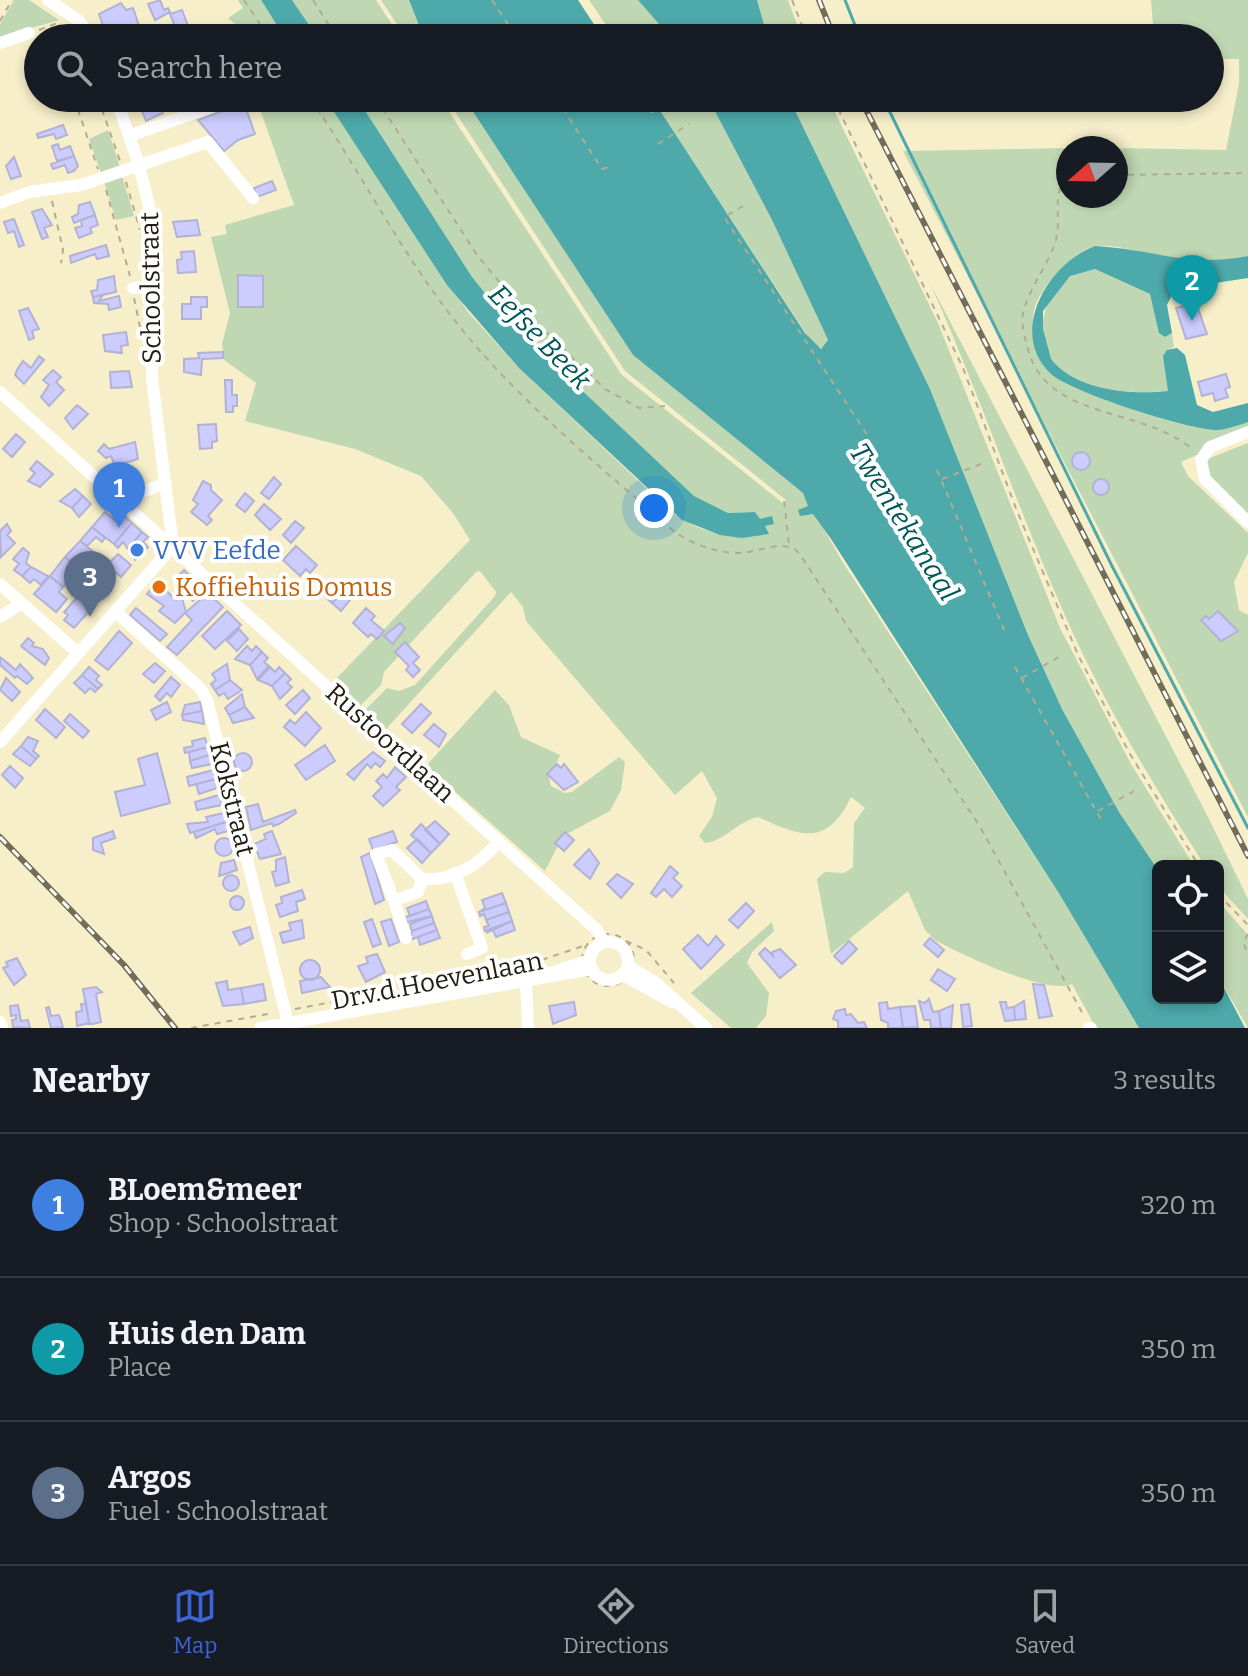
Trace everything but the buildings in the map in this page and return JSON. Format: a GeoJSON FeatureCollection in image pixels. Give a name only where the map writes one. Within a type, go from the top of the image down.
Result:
{"type":"FeatureCollection","features":[{"type":"Feature","properties":{"kind":"street"},"geometry":{"type":"LineString","coordinates":[[48,0],[68,12],[80,24]]}},
{"type":"Feature","properties":{"kind":"street"},"geometry":{"type":"LineString","coordinates":[[68,12],[78,0]]}},
{"type":"Feature","properties":{"kind":"street"},"geometry":{"type":"LineString","coordinates":[[0,43],[24,35]]}},
{"type":"Feature","properties":{"kind":"street","name":"Schoolstraat"},"geometry":{"type":"LineString","coordinates":[[121,112],[139,165],[152,219],[152,378],[173,546]]}},
{"type":"Feature","properties":{"kind":"street"},"geometry":{"type":"LineString","coordinates":[[129,136],[195,112]]}},
{"type":"Feature","properties":{"kind":"street"},"geometry":{"type":"LineString","coordinates":[[0,203],[102,178],[208,142],[253,198]]}},
{"type":"Feature","properties":{"kind":"street"},"geometry":{"type":"LineString","coordinates":[[133,288],[152,286]]}},
{"type":"Feature","properties":{"kind":"street"},"geometry":{"type":"LineString","coordinates":[[0,392],[173,546],[0,742]]}},
{"type":"Feature","properties":{"kind":"street"},"geometry":{"type":"LineString","coordinates":[[1248,432],[1210,447],[1201,460],[1205,479],[1248,522]]}},
{"type":"Feature","properties":{"kind":"street"},"geometry":{"type":"LineString","coordinates":[[121,500],[166,483]]}},
{"type":"Feature","properties":{"kind":"street","name":"Rustoordlaan"},"geometry":{"type":"LineString","coordinates":[[173,546],[602,939]]}},
{"type":"Feature","properties":{"kind":"street"},"geometry":{"type":"LineString","coordinates":[[0,584],[78,653]]}},
{"type":"Feature","properties":{"kind":"street"},"geometry":{"type":"LineString","coordinates":[[0,617],[22,603]]}},
{"type":"Feature","properties":{"kind":"street","name":"Kokstraat"},"geometry":{"type":"LineString","coordinates":[[115,611],[201,689],[207,700],[286,1017]]}},
{"type":"Feature","properties":{"kind":"street"},"geometry":{"type":"LineString","coordinates":[[422,879],[479,865],[498,842]]}},
{"type":"Feature","properties":{"kind":"street"},"geometry":{"type":"LineString","coordinates":[[406,938],[376,854],[392,850],[422,879]]}},
{"type":"Feature","properties":{"kind":"street"},"geometry":{"type":"LineString","coordinates":[[455,873],[482,948],[467,954]]}},
{"type":"Feature","properties":{"kind":"street"},"geometry":{"type":"LineString","coordinates":[[394,901],[418,892],[422,879]]}},
{"type":"Feature","properties":{"kind":"street"},"geometry":{"type":"LineString","coordinates":[[628,972],[606,980],[587,966],[602,939],[624,948],[628,972],[680,1006],[706,1028]]}},
{"type":"Feature","properties":{"kind":"street","name":"Dr.v.d.Hoevenlaan"},"geometry":{"type":"LineString","coordinates":[[261,1028],[286,1017],[346,1013],[529,981],[587,966]]}},
{"type":"Feature","properties":{"kind":"street"},"geometry":{"type":"LineString","coordinates":[[528,1028],[529,981]]}},
{"type":"Feature","properties":{"kind":"street"},"geometry":{"type":"LineString","coordinates":[[346,1013],[349,1028]]}},
{"type":"Feature","properties":{"kind":"street"},"geometry":{"type":"LineString","coordinates":[[0,1022],[2,1028]]}},
{"type":"Feature","properties":{"kind":"path"},"geometry":{"type":"LineString","coordinates":[[0,21],[12,0]]}},
{"type":"Feature","properties":{"kind":"path"},"geometry":{"type":"LineString","coordinates":[[244,0],[260,24]]}},
{"type":"Feature","properties":{"kind":"path"},"geometry":{"type":"LineString","coordinates":[[313,0],[328,24]]}},
{"type":"Feature","properties":{"kind":"path"},"geometry":{"type":"LineString","coordinates":[[492,0],[508,24]]}},
{"type":"Feature","properties":{"kind":"path"},"geometry":{"type":"LineString","coordinates":[[792,0],[801,24]]}},
{"type":"Feature","properties":{"kind":"path"},"geometry":{"type":"LineString","coordinates":[[55,24],[68,12]]}},
{"type":"Feature","properties":{"kind":"path"},"geometry":{"type":"LineString","coordinates":[[79,112],[102,178],[133,288],[139,326],[144,334],[151,336]]}},
{"type":"Feature","properties":{"kind":"path","name":"Schoolstraat"},"geometry":{"type":"LineString","coordinates":[[103,112],[140,233]]}},
{"type":"Feature","properties":{"kind":"path"},"geometry":{"type":"LineString","coordinates":[[319,112],[455,322],[490,361],[576,444],[676,533],[691,542],[740,553],[790,547]]}},
{"type":"Feature","properties":{"kind":"path"},"geometry":{"type":"LineString","coordinates":[[385,112],[477,255],[520,307],[605,389],[639,408],[665,406]]}},
{"type":"Feature","properties":{"kind":"path"},"geometry":{"type":"LineString","coordinates":[[565,112],[602,169],[609,167]]}},
{"type":"Feature","properties":{"kind":"path"},"geometry":{"type":"LineString","coordinates":[[840,112],[963,368],[1017,511],[1079,657],[1130,754],[1195,860]]}},
{"type":"Feature","properties":{"kind":"path"},"geometry":{"type":"LineString","coordinates":[[658,144],[689,124]]}},
{"type":"Feature","properties":{"kind":"path"},"geometry":{"type":"LineString","coordinates":[[1128,175],[1248,173]]}},
{"type":"Feature","properties":{"kind":"path"},"geometry":{"type":"LineString","coordinates":[[49,189],[63,250],[61,263]]}},
{"type":"Feature","properties":{"kind":"path"},"geometry":{"type":"LineString","coordinates":[[743,206],[724,217],[868,436]]}},
{"type":"Feature","properties":{"kind":"path"},"geometry":{"type":"LineString","coordinates":[[1057,208],[1059,228],[1054,246],[1023,316],[1030,360],[1053,390],[1165,429],[1186,443],[1201,460]]}},
{"type":"Feature","properties":{"kind":"path"},"geometry":{"type":"LineString","coordinates":[[941,480],[981,464]]}},
{"type":"Feature","properties":{"kind":"path"},"geometry":{"type":"LineString","coordinates":[[937,470],[1005,632]]}},
{"type":"Feature","properties":{"kind":"path"},"geometry":{"type":"LineString","coordinates":[[784,501],[790,547],[805,562],[979,825],[1090,1028]]}},
{"type":"Feature","properties":{"kind":"path"},"geometry":{"type":"LineString","coordinates":[[1021,679],[1059,657]]}},
{"type":"Feature","properties":{"kind":"path"},"geometry":{"type":"LineString","coordinates":[[1015,667],[1103,823]]}},
{"type":"Feature","properties":{"kind":"path"},"geometry":{"type":"LineString","coordinates":[[1097,812],[1134,791]]}},
{"type":"Feature","properties":{"kind":"path"},"geometry":{"type":"LineString","coordinates":[[1224,900],[1248,925]]}},
{"type":"Feature","properties":{"kind":"path"},"geometry":{"type":"LineString","coordinates":[[1248,934],[1243,943],[1248,953]]}},
{"type":"Feature","properties":{"kind":"path"},"geometry":{"type":"LineString","coordinates":[[602,939],[612,935],[646,950],[680,989]]}},
{"type":"Feature","properties":{"kind":"path","name":"Dr.v.d.Hoevenlaan"},"geometry":{"type":"LineString","coordinates":[[191,1028],[218,1022],[286,1017],[521,967],[602,939]]}},
{"type":"Feature","properties":{"kind":"path"},"geometry":{"type":"LineString","coordinates":[[586,945],[591,980],[603,986],[617,985],[628,972],[632,951],[625,941]]}},
{"type":"Feature","properties":{"kind":"path"},"geometry":{"type":"LineString","coordinates":[[218,1022],[219,1028]]}},
{"type":"Feature","properties":{"kind":"green space"},"geometry":{"type":"Polygon","coordinates":[[[14,0],[29,0],[59,20],[24,24],[24,30],[0,37],[0,24],[14,0]]]}},
{"type":"Feature","properties":{"kind":"green space"},"geometry":{"type":"Polygon","coordinates":[[[238,0],[261,0],[276,24],[235,24],[228,18],[243,8],[238,0]]]}},
{"type":"Feature","properties":{"kind":"green space"},"geometry":{"type":"Polygon","coordinates":[[[292,0],[376,0],[392,24],[308,24],[292,0]]]}},
{"type":"Feature","properties":{"kind":"green space"},"geometry":{"type":"Polygon","coordinates":[[[381,0],[409,0],[418,24],[397,24],[381,0]]]}},
{"type":"Feature","properties":{"kind":"green space"},"geometry":{"type":"Polygon","coordinates":[[[589,0],[638,0],[659,24],[605,24],[589,0]]]}},
{"type":"Feature","properties":{"kind":"green space"},"geometry":{"type":"Polygon","coordinates":[[[757,0],[788,0],[797,24],[764,24],[757,0]]]}},
{"type":"Feature","properties":{"kind":"green space"},"geometry":{"type":"Polygon","coordinates":[[[1151,0],[1248,0],[1248,256],[1189,261],[1096,246],[1078,254],[1059,271],[1042,292],[1033,321],[1037,349],[1045,364],[1062,381],[1077,389],[1216,430],[1248,422],[1248,432],[1181,462],[1188,476],[1248,533],[1248,553],[1234,582],[1239,610],[1248,615],[1248,817],[903,151],[1056,148],[1056,208],[1128,208],[1128,148],[1226,150],[1239,84],[1239,59],[1224,59],[1224,24],[1153,24],[1151,0]]]}},
{"type":"Feature","properties":{"kind":"green space"},"geometry":{"type":"Polygon","coordinates":[[[261,112],[334,112],[468,312],[519,368],[680,517],[715,533],[740,536],[768,534],[755,512],[728,513],[694,496],[505,318],[472,277],[366,112],[449,112],[622,375],[784,504],[786,500],[625,371],[455,112],[473,112],[633,355],[803,493],[842,561],[1060,895],[1139,1028],[1096,1028],[1072,984],[1060,986],[1024,979],[935,940],[925,930],[908,891],[831,954],[817,879],[825,872],[844,873],[853,867],[854,823],[865,808],[851,797],[832,824],[822,831],[811,833],[786,829],[758,817],[744,822],[719,839],[705,843],[699,836],[712,817],[717,798],[702,771],[675,795],[526,621],[523,607],[511,592],[386,729],[365,710],[387,688],[399,691],[415,685],[495,596],[496,592],[480,571],[384,672],[381,685],[360,706],[333,682],[470,540],[453,513],[421,476],[355,449],[245,421],[256,383],[224,360],[222,344],[230,313],[211,237],[227,234],[225,225],[294,205],[261,112]]]}},
{"type":"Feature","properties":{"kind":"green space"},"geometry":{"type":"Polygon","coordinates":[[[661,112],[715,112],[772,220],[828,340],[825,348],[815,347],[661,112]]]}},
{"type":"Feature","properties":{"kind":"green space"},"geometry":{"type":"Polygon","coordinates":[[[796,112],[835,112],[938,323],[1060,628],[1131,764],[1190,860],[1152,861],[1119,812],[1062,709],[1028,635],[930,389],[796,112]]]}},
{"type":"Feature","properties":{"kind":"green space"},"geometry":{"type":"Polygon","coordinates":[[[108,130],[120,167],[101,173],[89,139],[108,130]]]}},
{"type":"Feature","properties":{"kind":"green space"},"geometry":{"type":"Polygon","coordinates":[[[122,176],[134,216],[116,220],[104,182],[122,176]]]}},
{"type":"Feature","properties":{"kind":"green space"},"geometry":{"type":"Polygon","coordinates":[[[1095,269],[1150,294],[1165,337],[1172,333],[1174,347],[1167,350],[1168,391],[1123,391],[1091,385],[1076,380],[1053,362],[1043,333],[1048,303],[1066,278],[1080,271],[1095,269]]]}},
{"type":"Feature","properties":{"kind":"green space"},"geometry":{"type":"Polygon","coordinates":[[[930,283],[1209,819],[1248,899],[1248,919],[1224,893],[1224,860],[1201,860],[1098,685],[1050,580],[930,283]]]}},
{"type":"Feature","properties":{"kind":"green space"},"geometry":{"type":"Polygon","coordinates":[[[1248,443],[1248,519],[1195,464],[1248,443]]]}},
{"type":"Feature","properties":{"kind":"green space"},"geometry":{"type":"Polygon","coordinates":[[[495,690],[509,705],[521,737],[560,755],[549,778],[551,786],[565,793],[572,792],[619,757],[625,762],[621,790],[610,811],[563,836],[545,871],[426,766],[495,690]]]}},
{"type":"Feature","properties":{"kind":"green space"},"geometry":{"type":"Polygon","coordinates":[[[1224,908],[1248,935],[1248,1028],[1224,986],[1224,908]]]}},
{"type":"Feature","properties":{"kind":"green space"},"geometry":{"type":"Polygon","coordinates":[[[772,922],[774,931],[752,952],[747,963],[769,993],[766,1016],[756,1028],[731,1028],[691,993],[772,922]]]}},
{"type":"Feature","properties":{"kind":"water"},"geometry":{"type":"Polygon","coordinates":[[[261,0],[292,0],[308,24],[276,24],[261,0]]]}},
{"type":"Feature","properties":{"kind":"water"},"geometry":{"type":"Polygon","coordinates":[[[409,0],[578,0],[594,24],[418,24],[409,0]]]}},
{"type":"Feature","properties":{"kind":"water"},"geometry":{"type":"Polygon","coordinates":[[[638,0],[757,0],[764,24],[659,24],[638,0]]]}},
{"type":"Feature","properties":{"kind":"water"},"geometry":{"type":"Polygon","coordinates":[[[334,112],[366,112],[472,277],[505,318],[694,496],[728,513],[755,512],[760,519],[772,516],[774,524],[765,526],[769,534],[742,538],[720,535],[682,520],[519,368],[447,285],[334,112]]]}},
{"type":"Feature","properties":{"kind":"water","name":"Twentekanaal"},"geometry":{"type":"Polygon","coordinates":[[[473,112],[661,112],[805,333],[821,349],[828,340],[772,220],[715,112],[796,112],[930,389],[1028,635],[1062,709],[1119,812],[1152,861],[1152,1004],[1224,1004],[1224,988],[1245,1028],[1139,1028],[1060,895],[831,539],[813,514],[800,516],[798,510],[808,506],[803,493],[633,355],[473,112]]]}},
{"type":"Feature","properties":{"kind":"water"},"geometry":{"type":"Polygon","coordinates":[[[1095,246],[1188,259],[1248,256],[1248,278],[1189,287],[1173,293],[1167,305],[1172,333],[1165,337],[1159,333],[1150,294],[1095,269],[1070,276],[1043,311],[1043,329],[1051,359],[1061,370],[1089,384],[1122,391],[1168,391],[1163,356],[1167,350],[1177,348],[1185,355],[1197,405],[1213,412],[1248,403],[1248,422],[1218,430],[1204,429],[1105,400],[1051,374],[1038,357],[1033,339],[1033,320],[1039,301],[1062,267],[1095,246]]]}},
{"type":"Feature","properties":{"kind":"waterway"},"geometry":{"type":"LineString","coordinates":[[845,0],[854,24]]}},
{"type":"Feature","properties":{"kind":"waterway"},"geometry":{"type":"LineString","coordinates":[[890,112],[1111,564],[1248,828]]}},
{"type":"Feature","properties":{"kind":"railway"},"geometry":{"type":"LineString","coordinates":[[819,0],[828,24]]}},
{"type":"Feature","properties":{"kind":"railway"},"geometry":{"type":"LineString","coordinates":[[867,112],[1248,856]]}},
{"type":"Feature","properties":{"kind":"railway"},"geometry":{"type":"LineString","coordinates":[[0,837],[124,965],[175,1028]]}},
{"type":"Feature","properties":{"kind":"place","name":"Huis den Dam"},"geometry":{"type":"Point","coordinates":[1192,321]}},
{"type":"Feature","properties":{"kind":"place","name":"BLoem&meer"},"geometry":{"type":"Point","coordinates":[119,528]}},
{"type":"Feature","properties":{"kind":"place","name":"VVV Eefde"},"geometry":{"type":"Point","coordinates":[137,550]}},
{"type":"Feature","properties":{"kind":"place","name":"Koffiehuis Domus"},"geometry":{"type":"Point","coordinates":[159,587]}},
{"type":"Feature","properties":{"kind":"place","name":"Argos"},"geometry":{"type":"Point","coordinates":[90,617]}},
{"type":"Feature","properties":{"kind":"water label","name":"Eefse Beek"},"geometry":{"type":"Point","coordinates":[540,337]}}]}
